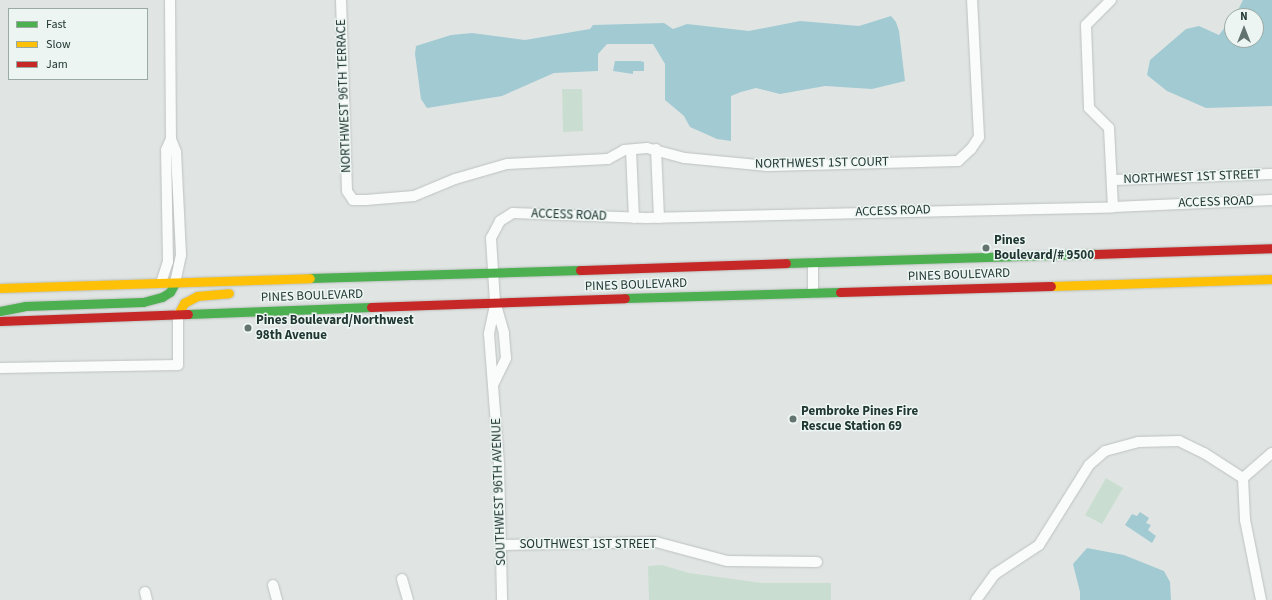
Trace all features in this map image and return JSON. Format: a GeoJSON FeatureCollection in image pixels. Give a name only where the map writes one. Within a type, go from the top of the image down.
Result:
{"type":"FeatureCollection","features":[{"type":"Feature","properties":{"kind":"highway","name":"PINES BOULEVARD"},"geometry":{"type":"LineString","coordinates":[[0,288],[1272,248]]}},
{"type":"Feature","properties":{"kind":"highway"},"geometry":{"type":"LineString","coordinates":[[290,289],[331,278]]}},
{"type":"Feature","properties":{"kind":"highway","name":"PINES BOULEVARD"},"geometry":{"type":"LineString","coordinates":[[0,321],[495,302],[1272,279]]}},
{"type":"Feature","properties":{"kind":"highway"},"geometry":{"type":"LineString","coordinates":[[0,311],[25,306],[143,302],[162,297],[170,292],[175,283]]}},
{"type":"Feature","properties":{"kind":"highway"},"geometry":{"type":"LineString","coordinates":[[178,314],[184,303],[197,296],[238,293]]}},
{"type":"Feature","properties":{"kind":"street"},"geometry":{"type":"LineString","coordinates":[[170,0],[171,139],[176,152],[181,255],[175,283]]}},
{"type":"Feature","properties":{"kind":"street","name":"NORTHWEST 96TH TERRACE"},"geometry":{"type":"LineString","coordinates":[[341,0],[347,192]]}},
{"type":"Feature","properties":{"kind":"street","name":"NORTHWEST 1ST COURT"},"geometry":{"type":"LineString","coordinates":[[347,192],[353,200],[414,196],[455,179],[507,164],[608,159],[631,150],[656,149],[685,158],[768,166],[962,162],[979,137],[972,0]]}},
{"type":"Feature","properties":{"kind":"street"},"geometry":{"type":"LineString","coordinates":[[1110,0],[1086,25],[1089,108],[1109,128],[1113,180],[1113,207]]}},
{"type":"Feature","properties":{"kind":"street"},"geometry":{"type":"LineString","coordinates":[[161,284],[168,262],[166,150],[171,139]]}},
{"type":"Feature","properties":{"kind":"street"},"geometry":{"type":"LineString","coordinates":[[656,149],[659,218]]}},
{"type":"Feature","properties":{"kind":"street"},"geometry":{"type":"LineString","coordinates":[[631,150],[634,218]]}},
{"type":"Feature","properties":{"kind":"street","name":"NORTHWEST 1ST STREET"},"geometry":{"type":"LineString","coordinates":[[1113,180],[1272,174]]}},
{"type":"Feature","properties":{"kind":"street","name":"ACCESS ROAD"},"geometry":{"type":"LineString","coordinates":[[513,213],[659,218],[1113,207],[1272,200]]}},
{"type":"Feature","properties":{"kind":"street","name":"SOUTHWEST 96TH AVENUE"},"geometry":{"type":"LineString","coordinates":[[493,385],[506,358],[504,334],[495,302],[491,238],[494,228],[500,221],[513,213]]}},
{"type":"Feature","properties":{"kind":"street"},"geometry":{"type":"LineString","coordinates":[[813,263],[814,292]]}},
{"type":"Feature","properties":{"kind":"street","name":"SOUTHWEST 96TH AVENUE"},"geometry":{"type":"LineString","coordinates":[[495,302],[489,334],[500,465],[502,600]]}},
{"type":"Feature","properties":{"kind":"street"},"geometry":{"type":"LineString","coordinates":[[0,368],[178,365],[178,314]]}},
{"type":"Feature","properties":{"kind":"street"},"geometry":{"type":"LineString","coordinates":[[978,597],[995,574],[1039,545],[1089,465],[1105,451],[1138,442],[1179,441],[1204,453],[1243,478]]}},
{"type":"Feature","properties":{"kind":"street"},"geometry":{"type":"LineString","coordinates":[[1243,478],[1272,453]]}},
{"type":"Feature","properties":{"kind":"street"},"geometry":{"type":"LineString","coordinates":[[1243,478],[1245,520],[1261,600]]}},
{"type":"Feature","properties":{"kind":"street","name":"SOUTHWEST 1ST STREET"},"geometry":{"type":"LineString","coordinates":[[502,545],[656,542],[727,561],[817,562]]}},
{"type":"Feature","properties":{"kind":"street"},"geometry":{"type":"LineString","coordinates":[[402,579],[408,600]]}},
{"type":"Feature","properties":{"kind":"street"},"geometry":{"type":"LineString","coordinates":[[273,585],[277,600]]}},
{"type":"Feature","properties":{"kind":"green space"},"geometry":{"type":"Polygon","coordinates":[[[562,89],[582,89],[583,131],[563,132],[562,89]]]}},
{"type":"Feature","properties":{"kind":"green space"},"geometry":{"type":"Polygon","coordinates":[[[1106,478],[1123,488],[1102,524],[1085,515],[1106,478]]]}},
{"type":"Feature","properties":{"kind":"green space"},"geometry":{"type":"Polygon","coordinates":[[[662,565],[689,573],[762,583],[831,583],[831,600],[649,600],[648,566],[662,565]]]}},
{"type":"Feature","properties":{"kind":"water"},"geometry":{"type":"Polygon","coordinates":[[[1243,0],[1272,0],[1272,106],[1206,108],[1167,91],[1147,75],[1150,60],[1186,29],[1199,26],[1219,35],[1224,28],[1224,48],[1264,48],[1264,8],[1239,8],[1243,0]]]}},
{"type":"Feature","properties":{"kind":"water"},"geometry":{"type":"Polygon","coordinates":[[[891,16],[896,22],[899,31],[905,81],[872,89],[825,86],[780,94],[756,88],[741,92],[731,96],[731,141],[717,139],[690,127],[684,116],[665,100],[665,64],[653,44],[607,44],[598,54],[598,71],[554,73],[502,96],[427,108],[421,99],[415,54],[416,46],[451,35],[472,33],[525,40],[590,29],[593,25],[664,23],[673,29],[687,24],[749,31],[800,21],[859,26],[891,16]]]}},
{"type":"Feature","properties":{"kind":"water"},"geometry":{"type":"Polygon","coordinates":[[[615,61],[644,62],[644,71],[633,71],[633,74],[613,71],[615,61]]]}},
{"type":"Feature","properties":{"kind":"water"},"geometry":{"type":"Polygon","coordinates":[[[1140,512],[1149,518],[1146,523],[1151,525],[1148,530],[1156,536],[1152,543],[1125,525],[1132,514],[1137,516],[1140,512]]]}},
{"type":"Feature","properties":{"kind":"water"},"geometry":{"type":"Polygon","coordinates":[[[1087,548],[1124,555],[1164,571],[1170,582],[1171,600],[1080,600],[1080,592],[1073,564],[1087,548]]]}},
{"type":"Feature","properties":{"kind":"traffic: fast"},"geometry":{"type":"LineString","coordinates":[[786,263],[1095,254]]}},
{"type":"Feature","properties":{"kind":"traffic: fast"},"geometry":{"type":"LineString","coordinates":[[310,278],[580,270]]}},
{"type":"Feature","properties":{"kind":"traffic: fast"},"geometry":{"type":"LineString","coordinates":[[0,311],[25,306],[143,302],[162,297],[170,292],[175,283]]}},
{"type":"Feature","properties":{"kind":"traffic: fast"},"geometry":{"type":"LineString","coordinates":[[625,298],[840,292]]}},
{"type":"Feature","properties":{"kind":"traffic: fast"},"geometry":{"type":"LineString","coordinates":[[188,314],[371,307]]}},
{"type":"Feature","properties":{"kind":"traffic: slow"},"geometry":{"type":"LineString","coordinates":[[0,288],[310,278]]}},
{"type":"Feature","properties":{"kind":"traffic: slow"},"geometry":{"type":"LineString","coordinates":[[1051,286],[1272,279]]}},
{"type":"Feature","properties":{"kind":"traffic: slow"},"geometry":{"type":"LineString","coordinates":[[178,314],[184,303],[197,296],[229,293]]}},
{"type":"Feature","properties":{"kind":"traffic: jam"},"geometry":{"type":"LineString","coordinates":[[1095,254],[1272,248]]}},
{"type":"Feature","properties":{"kind":"traffic: jam"},"geometry":{"type":"LineString","coordinates":[[580,270],[786,263]]}},
{"type":"Feature","properties":{"kind":"traffic: jam"},"geometry":{"type":"LineString","coordinates":[[840,292],[1051,286]]}},
{"type":"Feature","properties":{"kind":"traffic: jam"},"geometry":{"type":"LineString","coordinates":[[371,307],[625,298]]}},
{"type":"Feature","properties":{"kind":"traffic: jam"},"geometry":{"type":"LineString","coordinates":[[0,321],[188,314]]}},
{"type":"Feature","properties":{"kind":"place","name":"Pines Boulevard/# 9500"},"geometry":{"type":"Point","coordinates":[986,248]}},
{"type":"Feature","properties":{"kind":"place","name":"Pines Boulevard/Northwest 98th Avenue"},"geometry":{"type":"Point","coordinates":[248,328]}},
{"type":"Feature","properties":{"kind":"place","name":"Pembroke Pines Fire Rescue Station 69"},"geometry":{"type":"Point","coordinates":[793,419]}}]}
